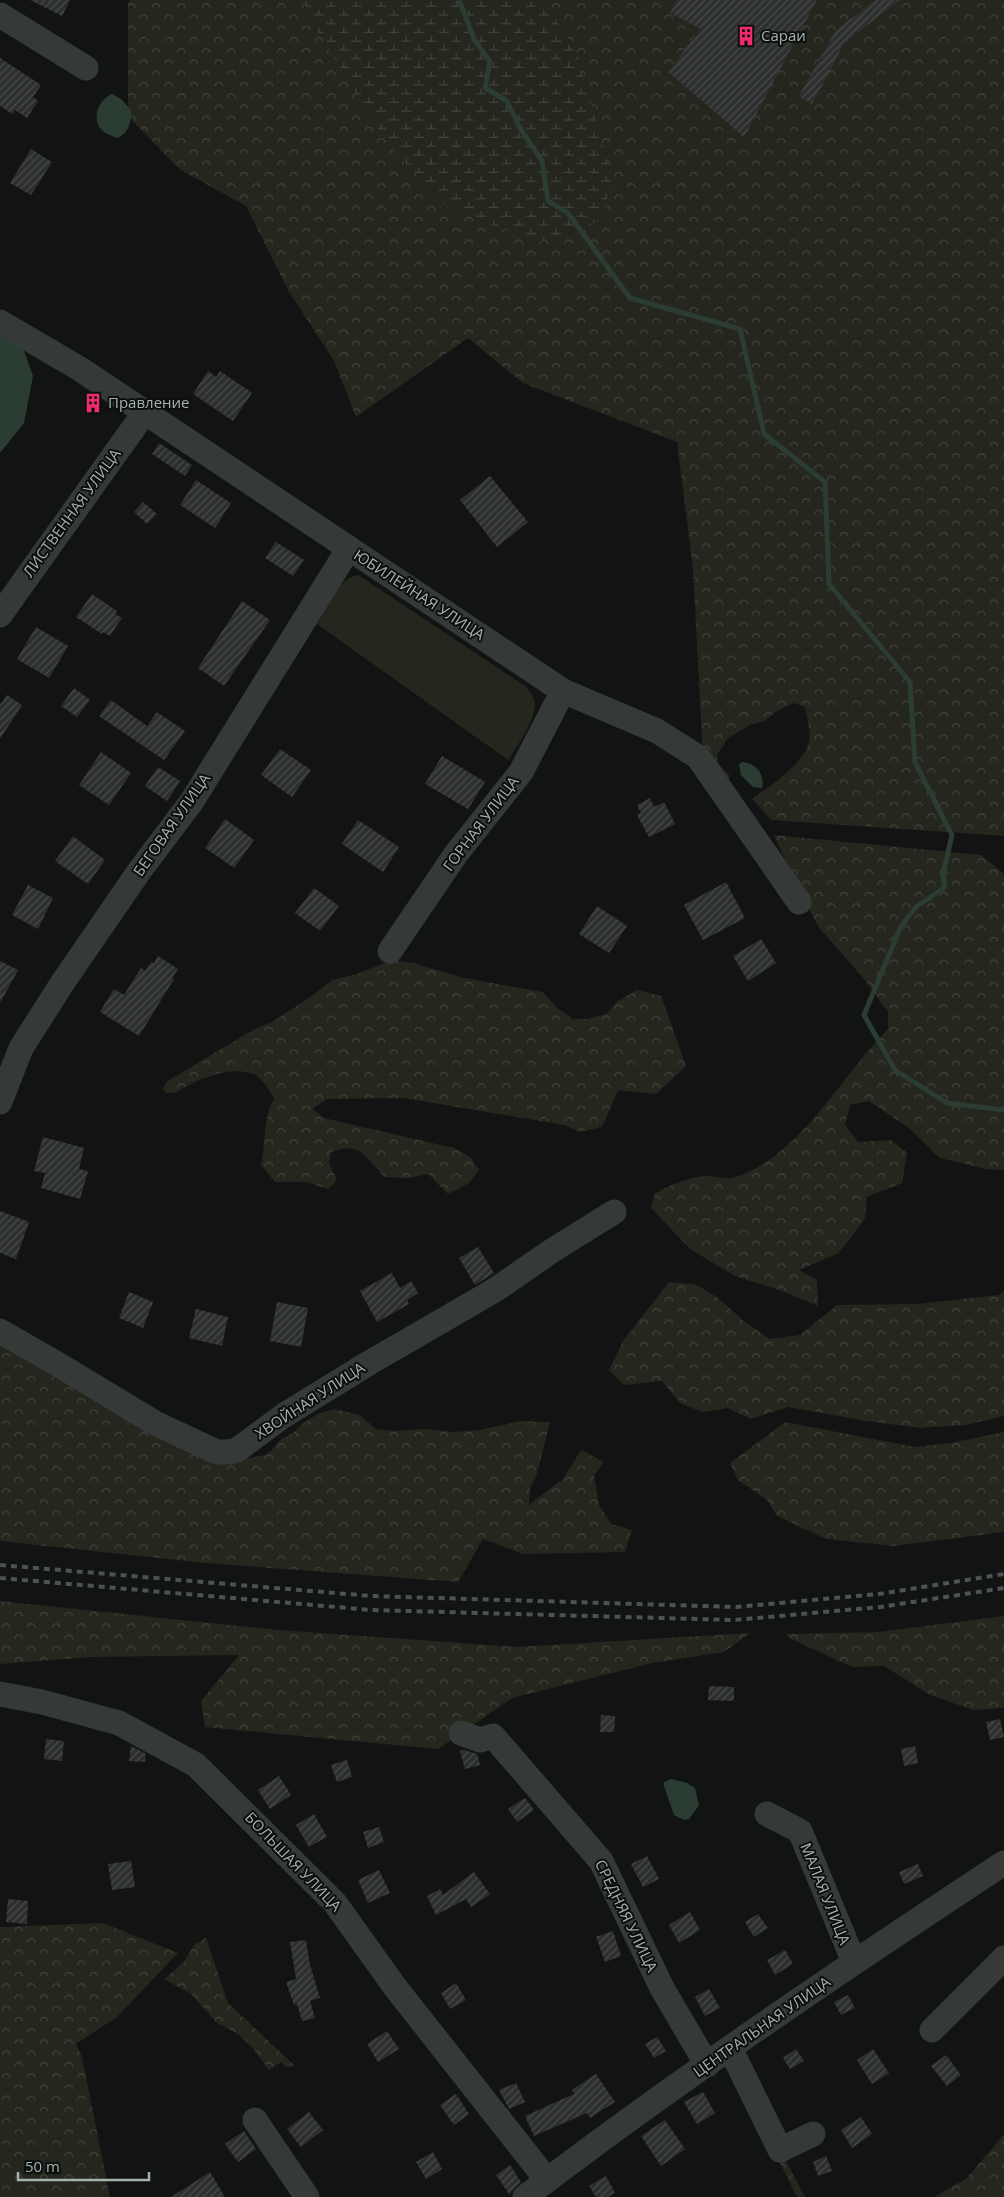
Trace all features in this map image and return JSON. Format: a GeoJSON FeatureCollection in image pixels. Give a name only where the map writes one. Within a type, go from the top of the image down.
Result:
{"type":"FeatureCollection","features":[{"type":"Feature","properties":{"kind":"street"},"geometry":{"type":"LineString","coordinates":[[0,15],[86,68]]}},
{"type":"Feature","properties":{"kind":"street","name":"ЮБИЛЕЙНАЯ УЛИЦА"},"geometry":{"type":"LineString","coordinates":[[0,322],[80,369],[563,691],[657,731],[698,757],[799,902]]}},
{"type":"Feature","properties":{"kind":"street","name":"ЛИСТВЕННАЯ УЛИЦА"},"geometry":{"type":"LineString","coordinates":[[0,615],[145,412]]}},
{"type":"Feature","properties":{"kind":"street","name":"БЕГОВАЯ УЛИЦА"},"geometry":{"type":"LineString","coordinates":[[0,1102],[20,1048],[140,870],[192,801],[349,548]]}},
{"type":"Feature","properties":{"kind":"street","name":"ГОРНАЯ УЛИЦА"},"geometry":{"type":"LineString","coordinates":[[390,951],[456,854],[521,772],[563,691]]}},
{"type":"Feature","properties":{"kind":"street","name":"ХВОЙНАЯ УЛИЦА"},"geometry":{"type":"LineString","coordinates":[[0,1332],[155,1423],[217,1452],[229,1452],[237,1450],[283,1416],[369,1363],[495,1290],[553,1250],[614,1212]]}},
{"type":"Feature","properties":{"kind":"street","name":"БОЛЬШАЯ УЛИЦА"},"geometry":{"type":"LineString","coordinates":[[0,1694],[42,1702],[119,1723],[196,1765],[335,1903],[395,1987],[547,2180]]}},
{"type":"Feature","properties":{"kind":"street","name":"СРЕДНЯЯ УЛИЦА"},"geometry":{"type":"LineString","coordinates":[[461,1733],[480,1740],[493,1736],[601,1860],[662,1988],[707,2065]]}},
{"type":"Feature","properties":{"kind":"street","name":"МАЛАЯ УЛИЦА"},"geometry":{"type":"LineString","coordinates":[[767,1814],[800,1831],[854,1962]]}},
{"type":"Feature","properties":{"kind":"street","name":"ЦЕНТРАЛЬНАЯ УЛИЦА"},"geometry":{"type":"LineString","coordinates":[[524,2197],[616,2128],[730,2048],[854,1962],[1004,1863]]}},
{"type":"Feature","properties":{"kind":"street"},"geometry":{"type":"LineString","coordinates":[[932,2030],[1004,1958]]}},
{"type":"Feature","properties":{"kind":"street"},"geometry":{"type":"LineString","coordinates":[[730,2048],[780,2150],[813,2134]]}},
{"type":"Feature","properties":{"kind":"street"},"geometry":{"type":"LineString","coordinates":[[255,2120],[307,2197]]}},
{"type":"Feature","properties":{"kind":"green space"},"geometry":{"type":"Polygon","coordinates":[[[130,0],[1004,0],[1004,836],[771,820],[752,799],[793,767],[806,750],[810,734],[805,707],[794,703],[777,711],[764,721],[750,725],[728,738],[717,755],[718,763],[730,776],[728,781],[703,757],[693,569],[677,442],[523,383],[468,338],[356,417],[334,361],[288,290],[246,206],[179,169],[128,116],[128,3],[130,0]]]}},
{"type":"Feature","properties":{"kind":"green space"},"geometry":{"type":"Polygon","coordinates":[[[303,0],[544,0],[577,54],[612,177],[602,216],[582,232],[537,242],[448,208],[389,146],[321,37],[303,0]]]}},
{"type":"Feature","properties":{"kind":"green space"},"geometry":{"type":"Polygon","coordinates":[[[358,575],[528,689],[535,703],[534,710],[525,733],[508,760],[317,624],[338,588],[344,582],[358,575]]]}},
{"type":"Feature","properties":{"kind":"green space"},"geometry":{"type":"Polygon","coordinates":[[[774,835],[981,855],[1004,874],[1004,1170],[986,1169],[940,1158],[910,1129],[869,1101],[850,1105],[845,1125],[858,1142],[891,1140],[907,1153],[902,1183],[867,1197],[865,1218],[839,1253],[799,1270],[817,1280],[818,1306],[782,1291],[735,1276],[690,1249],[651,1208],[655,1193],[673,1184],[699,1177],[736,1177],[759,1166],[780,1151],[819,1112],[888,1029],[888,1012],[862,976],[820,929],[798,889],[774,835]]]}},
{"type":"Feature","properties":{"kind":"green space"},"geometry":{"type":"Polygon","coordinates":[[[392,960],[413,963],[464,978],[543,992],[556,1007],[573,1019],[586,1019],[606,1014],[618,1001],[637,990],[661,996],[686,1066],[656,1094],[618,1090],[602,1127],[580,1132],[564,1125],[404,1098],[327,1099],[312,1109],[324,1118],[454,1148],[471,1158],[479,1170],[469,1183],[448,1194],[428,1174],[407,1178],[385,1177],[362,1153],[349,1148],[331,1152],[329,1163],[337,1181],[328,1189],[306,1182],[275,1182],[261,1165],[268,1113],[274,1099],[262,1080],[251,1073],[231,1071],[211,1076],[174,1093],[166,1093],[163,1089],[166,1082],[253,1030],[272,1022],[312,996],[332,980],[357,974],[392,960]]]}},
{"type":"Feature","properties":{"kind":"green space"},"geometry":{"type":"Polygon","coordinates":[[[669,1282],[694,1284],[717,1297],[745,1322],[770,1339],[800,1335],[837,1305],[917,1304],[999,1295],[1004,1291],[1004,1416],[966,1425],[920,1428],[788,1407],[751,1419],[728,1408],[702,1412],[680,1403],[662,1381],[624,1385],[609,1370],[623,1341],[669,1282]]]}},
{"type":"Feature","properties":{"kind":"green space"},"geometry":{"type":"Polygon","coordinates":[[[0,1341],[238,1460],[265,1455],[281,1439],[293,1433],[302,1424],[318,1414],[334,1409],[360,1415],[376,1429],[393,1431],[425,1429],[453,1432],[480,1430],[520,1421],[550,1422],[537,1474],[530,1488],[529,1505],[563,1479],[581,1450],[604,1462],[594,1476],[599,1505],[611,1524],[632,1530],[625,1552],[523,1554],[483,1539],[458,1582],[205,1563],[0,1541],[0,1341]]]}},
{"type":"Feature","properties":{"kind":"green space"},"geometry":{"type":"Polygon","coordinates":[[[785,1422],[915,1447],[951,1443],[1004,1432],[1004,1532],[894,1546],[826,1539],[777,1516],[767,1500],[738,1480],[730,1463],[785,1422]]]}},
{"type":"Feature","properties":{"kind":"green space"},"geometry":{"type":"Polygon","coordinates":[[[0,1601],[278,1630],[517,1647],[750,1633],[724,1652],[652,1663],[512,1698],[438,1749],[205,1727],[201,1701],[239,1655],[92,1657],[0,1664],[0,1601]]]}},
{"type":"Feature","properties":{"kind":"green space"},"geometry":{"type":"Polygon","coordinates":[[[1004,1616],[1004,1708],[973,1710],[930,1695],[884,1666],[852,1667],[791,1639],[786,1634],[878,1632],[1004,1616]]]}},
{"type":"Feature","properties":{"kind":"green space"},"geometry":{"type":"Polygon","coordinates":[[[103,1923],[178,1953],[117,2017],[76,2044],[82,2057],[110,2197],[0,2197],[0,1927],[103,1923]]]}},
{"type":"Feature","properties":{"kind":"green space"},"geometry":{"type":"Polygon","coordinates":[[[206,1938],[228,2003],[295,2066],[286,2067],[281,2062],[269,2070],[252,2047],[238,2034],[217,2023],[191,1994],[164,1979],[183,1963],[195,1944],[206,1938]]]}},
{"type":"Feature","properties":{"kind":"green space"},"geometry":{"type":"Polygon","coordinates":[[[1004,2134],[1004,2197],[934,2197],[967,2178],[1004,2134]]]}},
{"type":"Feature","properties":{"kind":"green space"},"geometry":{"type":"Polygon","coordinates":[[[781,2152],[805,2197],[797,2197],[776,2155],[781,2152]]]}},
{"type":"Feature","properties":{"kind":"shaded area"},"geometry":{"type":"Polygon","coordinates":[[[112,94],[121,99],[131,110],[129,127],[118,138],[105,132],[97,121],[100,105],[103,100],[112,94]]]}},
{"type":"Feature","properties":{"kind":"shaded area"},"geometry":{"type":"Polygon","coordinates":[[[0,332],[22,345],[33,376],[24,423],[0,453],[0,332]]]}},
{"type":"Feature","properties":{"kind":"shaded area"},"geometry":{"type":"Polygon","coordinates":[[[742,762],[758,770],[762,778],[762,788],[753,787],[741,775],[739,765],[742,762]]]}},
{"type":"Feature","properties":{"kind":"shaded area"},"geometry":{"type":"Polygon","coordinates":[[[671,1779],[687,1783],[695,1788],[699,1805],[689,1819],[684,1820],[674,1815],[664,1786],[664,1782],[671,1779]]]}},
{"type":"Feature","properties":{"kind":"building"},"geometry":{"type":"Polygon","coordinates":[[[30,0],[70,0],[62,16],[30,0]]]}},
{"type":"Feature","properties":{"kind":"building","name":"Сараи"},"geometry":{"type":"Polygon","coordinates":[[[677,0],[817,0],[744,137],[668,72],[701,29],[670,13],[677,0]]]}},
{"type":"Feature","properties":{"kind":"building","name":"Сараи"},"geometry":{"type":"Polygon","coordinates":[[[876,0],[900,0],[845,42],[812,104],[799,96],[836,30],[876,0]]]}},
{"type":"Feature","properties":{"kind":"building"},"geometry":{"type":"Polygon","coordinates":[[[0,58],[41,85],[33,97],[38,101],[27,118],[15,110],[12,114],[0,106],[0,58]]]}},
{"type":"Feature","properties":{"kind":"building"},"geometry":{"type":"Polygon","coordinates":[[[31,149],[52,162],[31,195],[10,183],[31,149]]]}},
{"type":"Feature","properties":{"kind":"building"},"geometry":{"type":"Polygon","coordinates":[[[208,371],[216,377],[220,371],[252,393],[233,421],[193,394],[208,371]]]}},
{"type":"Feature","properties":{"kind":"building"},"geometry":{"type":"Polygon","coordinates":[[[159,443],[192,465],[185,476],[152,454],[159,443]]]}},
{"type":"Feature","properties":{"kind":"building"},"geometry":{"type":"Polygon","coordinates":[[[490,476],[528,522],[497,547],[460,500],[490,476]]]}},
{"type":"Feature","properties":{"kind":"building"},"geometry":{"type":"Polygon","coordinates":[[[196,480],[231,503],[215,528],[180,505],[196,480]]]}},
{"type":"Feature","properties":{"kind":"building"},"geometry":{"type":"Polygon","coordinates":[[[143,502],[157,514],[147,524],[134,512],[143,502]]]}},
{"type":"Feature","properties":{"kind":"building"},"geometry":{"type":"Polygon","coordinates":[[[276,542],[304,560],[293,576],[265,558],[276,542]]]}},
{"type":"Feature","properties":{"kind":"building"},"geometry":{"type":"Polygon","coordinates":[[[92,594],[117,611],[115,614],[122,618],[110,636],[103,632],[102,634],[76,617],[92,594]]]}},
{"type":"Feature","properties":{"kind":"building"},"geometry":{"type":"Polygon","coordinates":[[[242,601],[270,620],[224,686],[198,668],[242,601]]]}},
{"type":"Feature","properties":{"kind":"building"},"geometry":{"type":"Polygon","coordinates":[[[36,627],[68,646],[49,678],[17,659],[36,627]]]}},
{"type":"Feature","properties":{"kind":"building"},"geometry":{"type":"Polygon","coordinates":[[[74,688],[90,700],[77,717],[61,706],[74,688]]]}},
{"type":"Feature","properties":{"kind":"building"},"geometry":{"type":"Polygon","coordinates":[[[7,695],[22,705],[0,739],[0,705],[7,695]]]}},
{"type":"Feature","properties":{"kind":"building"},"geometry":{"type":"Polygon","coordinates":[[[111,700],[147,726],[157,712],[185,731],[164,760],[99,716],[111,700]]]}},
{"type":"Feature","properties":{"kind":"building"},"geometry":{"type":"Polygon","coordinates":[[[280,749],[311,770],[292,797],[261,775],[280,749]]]}},
{"type":"Feature","properties":{"kind":"building"},"geometry":{"type":"Polygon","coordinates":[[[101,752],[131,773],[109,805],[79,785],[101,752]]]}},
{"type":"Feature","properties":{"kind":"building"},"geometry":{"type":"Polygon","coordinates":[[[442,756],[485,782],[468,809],[425,784],[442,756]]]}},
{"type":"Feature","properties":{"kind":"building"},"geometry":{"type":"Polygon","coordinates":[[[158,767],[180,781],[167,801],[145,786],[158,767]]]}},
{"type":"Feature","properties":{"kind":"building"},"geometry":{"type":"Polygon","coordinates":[[[650,798],[654,807],[664,802],[675,824],[649,837],[637,815],[641,813],[637,805],[650,798]]]}},
{"type":"Feature","properties":{"kind":"building"},"geometry":{"type":"Polygon","coordinates":[[[225,819],[254,840],[234,868],[205,848],[225,819]]]}},
{"type":"Feature","properties":{"kind":"building"},"geometry":{"type":"Polygon","coordinates":[[[358,820],[399,847],[383,872],[342,844],[358,820]]]}},
{"type":"Feature","properties":{"kind":"building"},"geometry":{"type":"Polygon","coordinates":[[[73,836],[105,860],[88,884],[55,861],[73,836]]]}},
{"type":"Feature","properties":{"kind":"building"},"geometry":{"type":"Polygon","coordinates":[[[726,882],[745,918],[703,940],[684,905],[726,882]]]}},
{"type":"Feature","properties":{"kind":"building"},"geometry":{"type":"Polygon","coordinates":[[[28,885],[53,898],[38,929],[12,915],[28,885]]]}},
{"type":"Feature","properties":{"kind":"building"},"geometry":{"type":"Polygon","coordinates":[[[314,888],[339,906],[320,931],[295,913],[314,888]]]}},
{"type":"Feature","properties":{"kind":"building"},"geometry":{"type":"Polygon","coordinates":[[[597,906],[627,926],[609,953],[579,934],[597,906]]]}},
{"type":"Feature","properties":{"kind":"building"},"geometry":{"type":"Polygon","coordinates":[[[761,939],[776,963],[748,981],[733,956],[761,939]]]}},
{"type":"Feature","properties":{"kind":"building"},"geometry":{"type":"Polygon","coordinates":[[[158,956],[178,969],[172,978],[174,979],[139,1036],[100,1012],[114,989],[124,995],[141,968],[145,971],[151,962],[154,963],[158,956]]]}},
{"type":"Feature","properties":{"kind":"building"},"geometry":{"type":"Polygon","coordinates":[[[0,961],[18,970],[0,1003],[0,961]]]}},
{"type":"Feature","properties":{"kind":"building"},"geometry":{"type":"Polygon","coordinates":[[[43,1137],[84,1148],[79,1169],[88,1171],[80,1199],[41,1188],[45,1173],[34,1171],[43,1137]]]}},
{"type":"Feature","properties":{"kind":"building"},"geometry":{"type":"Polygon","coordinates":[[[0,1211],[29,1222],[16,1259],[0,1253],[0,1211]]]}},
{"type":"Feature","properties":{"kind":"building"},"geometry":{"type":"Polygon","coordinates":[[[478,1247],[494,1273],[475,1285],[459,1258],[478,1247]]]}},
{"type":"Feature","properties":{"kind":"building"},"geometry":{"type":"Polygon","coordinates":[[[392,1273],[400,1288],[411,1281],[418,1293],[407,1300],[409,1304],[377,1322],[360,1291],[392,1273]]]}},
{"type":"Feature","properties":{"kind":"building"},"geometry":{"type":"Polygon","coordinates":[[[129,1292],[153,1302],[143,1328],[119,1318],[129,1292]]]}},
{"type":"Feature","properties":{"kind":"building"},"geometry":{"type":"Polygon","coordinates":[[[277,1302],[308,1308],[301,1347],[270,1341],[277,1302]]]}},
{"type":"Feature","properties":{"kind":"building"},"geometry":{"type":"Polygon","coordinates":[[[196,1309],[228,1317],[222,1346],[189,1338],[196,1309]]]}},
{"type":"Feature","properties":{"kind":"building"},"geometry":{"type":"Polygon","coordinates":[[[709,1686],[734,1687],[734,1701],[708,1700],[709,1686]]]}},
{"type":"Feature","properties":{"kind":"building"},"geometry":{"type":"Polygon","coordinates":[[[601,1715],[615,1716],[614,1732],[600,1732],[601,1715]]]}},
{"type":"Feature","properties":{"kind":"building"},"geometry":{"type":"Polygon","coordinates":[[[1000,1719],[1004,1737],[990,1740],[986,1722],[1000,1719]]]}},
{"type":"Feature","properties":{"kind":"building"},"geometry":{"type":"Polygon","coordinates":[[[46,1739],[64,1741],[62,1761],[44,1759],[46,1739]]]}},
{"type":"Feature","properties":{"kind":"building"},"geometry":{"type":"Polygon","coordinates":[[[131,1746],[146,1754],[145,1762],[129,1761],[131,1746]]]}},
{"type":"Feature","properties":{"kind":"building"},"geometry":{"type":"Polygon","coordinates":[[[915,1746],[918,1763],[904,1766],[901,1749],[915,1746]]]}},
{"type":"Feature","properties":{"kind":"building"},"geometry":{"type":"Polygon","coordinates":[[[464,1750],[477,1754],[480,1765],[465,1769],[460,1751],[464,1750]]]}},
{"type":"Feature","properties":{"kind":"building"},"geometry":{"type":"Polygon","coordinates":[[[347,1760],[352,1777],[337,1782],[331,1765],[347,1760]]]}},
{"type":"Feature","properties":{"kind":"building"},"geometry":{"type":"Polygon","coordinates":[[[279,1776],[291,1795],[270,1809],[258,1790],[279,1776]]]}},
{"type":"Feature","properties":{"kind":"building"},"geometry":{"type":"Polygon","coordinates":[[[525,1798],[534,1810],[517,1822],[508,1809],[525,1798]]]}},
{"type":"Feature","properties":{"kind":"building"},"geometry":{"type":"Polygon","coordinates":[[[314,1814],[327,1837],[309,1847],[296,1825],[314,1814]]]}},
{"type":"Feature","properties":{"kind":"building"},"geometry":{"type":"Polygon","coordinates":[[[379,1827],[384,1842],[368,1848],[363,1832],[379,1827]]]}},
{"type":"Feature","properties":{"kind":"building"},"geometry":{"type":"Polygon","coordinates":[[[647,1856],[659,1879],[643,1887],[631,1864],[647,1856]]]}},
{"type":"Feature","properties":{"kind":"building"},"geometry":{"type":"Polygon","coordinates":[[[131,1861],[135,1887],[112,1890],[108,1864],[131,1861]]]}},
{"type":"Feature","properties":{"kind":"building"},"geometry":{"type":"Polygon","coordinates":[[[918,1864],[923,1876],[904,1884],[899,1872],[918,1864]]]}},
{"type":"Feature","properties":{"kind":"building"},"geometry":{"type":"Polygon","coordinates":[[[379,1870],[390,1893],[368,1903],[358,1880],[379,1870]]]}},
{"type":"Feature","properties":{"kind":"building"},"geometry":{"type":"Polygon","coordinates":[[[474,1872],[490,1894],[471,1907],[466,1899],[436,1915],[427,1896],[440,1889],[443,1895],[474,1872]]]}},
{"type":"Feature","properties":{"kind":"building"},"geometry":{"type":"Polygon","coordinates":[[[8,1899],[28,1901],[27,1924],[6,1922],[8,1899]]]}},
{"type":"Feature","properties":{"kind":"building"},"geometry":{"type":"Polygon","coordinates":[[[690,1912],[700,1930],[679,1943],[669,1925],[690,1912]]]}},
{"type":"Feature","properties":{"kind":"building"},"geometry":{"type":"Polygon","coordinates":[[[758,1914],[768,1928],[754,1937],[745,1922],[758,1914]]]}},
{"type":"Feature","properties":{"kind":"building"},"geometry":{"type":"Polygon","coordinates":[[[613,1931],[621,1956],[605,1962],[596,1937],[613,1931]]]}},
{"type":"Feature","properties":{"kind":"building"},"geometry":{"type":"Polygon","coordinates":[[[306,1940],[310,1965],[320,1998],[310,2001],[315,2018],[302,2021],[297,2004],[294,2005],[286,1982],[296,1979],[290,1942],[306,1940]]]}},
{"type":"Feature","properties":{"kind":"building"},"geometry":{"type":"Polygon","coordinates":[[[785,1950],[793,1964],[775,1975],[767,1960],[785,1950]]]}},
{"type":"Feature","properties":{"kind":"building"},"geometry":{"type":"Polygon","coordinates":[[[456,1983],[466,2000],[450,2009],[441,1993],[456,1983]]]}},
{"type":"Feature","properties":{"kind":"building"},"geometry":{"type":"Polygon","coordinates":[[[709,1989],[720,2008],[705,2016],[695,1997],[709,1989]]]}},
{"type":"Feature","properties":{"kind":"building"},"geometry":{"type":"Polygon","coordinates":[[[848,1995],[855,2008],[841,2015],[834,2002],[848,1995]]]}},
{"type":"Feature","properties":{"kind":"building"},"geometry":{"type":"Polygon","coordinates":[[[387,2031],[399,2049],[378,2062],[367,2044],[387,2031]]]}},
{"type":"Feature","properties":{"kind":"building"},"geometry":{"type":"Polygon","coordinates":[[[657,2037],[666,2051],[654,2058],[645,2044],[657,2037]]]}},
{"type":"Feature","properties":{"kind":"building"},"geometry":{"type":"Polygon","coordinates":[[[796,2049],[804,2061],[790,2069],[783,2058],[796,2049]]]}},
{"type":"Feature","properties":{"kind":"building"},"geometry":{"type":"Polygon","coordinates":[[[873,2049],[889,2073],[872,2084],[857,2060],[873,2049]]]}},
{"type":"Feature","properties":{"kind":"building"},"geometry":{"type":"Polygon","coordinates":[[[946,2055],[961,2075],[947,2086],[931,2066],[946,2055]]]}},
{"type":"Feature","properties":{"kind":"building"},"geometry":{"type":"Polygon","coordinates":[[[596,2074],[615,2102],[590,2118],[587,2113],[534,2136],[525,2116],[574,2094],[572,2090],[596,2074]]]}},
{"type":"Feature","properties":{"kind":"building"},"geometry":{"type":"Polygon","coordinates":[[[516,2083],[525,2102],[509,2109],[499,2090],[516,2083]]]}},
{"type":"Feature","properties":{"kind":"building"},"geometry":{"type":"Polygon","coordinates":[[[703,2092],[715,2113],[697,2124],[684,2102],[703,2092]]]}},
{"type":"Feature","properties":{"kind":"building"},"geometry":{"type":"Polygon","coordinates":[[[456,2094],[469,2114],[454,2125],[440,2105],[456,2094]]]}},
{"type":"Feature","properties":{"kind":"building"},"geometry":{"type":"Polygon","coordinates":[[[309,2112],[323,2130],[301,2147],[287,2129],[309,2112]]]}},
{"type":"Feature","properties":{"kind":"building"},"geometry":{"type":"Polygon","coordinates":[[[861,2117],[872,2134],[852,2148],[841,2130],[861,2117]]]}},
{"type":"Feature","properties":{"kind":"building"},"geometry":{"type":"Polygon","coordinates":[[[665,2120],[685,2149],[661,2166],[641,2136],[665,2120]]]}},
{"type":"Feature","properties":{"kind":"building"},"geometry":{"type":"Polygon","coordinates":[[[244,2131],[256,2149],[238,2162],[225,2144],[244,2131]]]}},
{"type":"Feature","properties":{"kind":"building"},"geometry":{"type":"Polygon","coordinates":[[[433,2152],[442,2169],[426,2179],[416,2162],[433,2152]]]}},
{"type":"Feature","properties":{"kind":"building"},"geometry":{"type":"Polygon","coordinates":[[[826,2156],[832,2171],[818,2176],[813,2162],[826,2156]]]}},
{"type":"Feature","properties":{"kind":"building"},"geometry":{"type":"Polygon","coordinates":[[[510,2165],[521,2182],[509,2194],[496,2175],[510,2165]]]}},
{"type":"Feature","properties":{"kind":"building"},"geometry":{"type":"Polygon","coordinates":[[[210,2172],[225,2197],[171,2197],[210,2172]]]}},
{"type":"Feature","properties":{"kind":"building"},"geometry":{"type":"Polygon","coordinates":[[[606,2176],[615,2193],[608,2197],[596,2197],[589,2186],[606,2176]]]}},
{"type":"Feature","properties":{"kind":"waterway"},"geometry":{"type":"LineString","coordinates":[[459,0],[474,39],[490,62],[485,88],[507,101],[520,128],[542,161],[548,201],[568,213],[630,298],[740,329],[764,434],[825,482],[829,584],[910,682],[915,762],[952,835],[943,874],[945,887],[916,907],[901,926],[864,1015],[895,1070],[947,1103],[1004,1110]]}},
{"type":"Feature","properties":{"kind":"railway"},"geometry":{"type":"LineString","coordinates":[[0,1565],[371,1596],[736,1607],[879,1594],[1004,1574]]}},
{"type":"Feature","properties":{"kind":"railway"},"geometry":{"type":"LineString","coordinates":[[0,1578],[371,1610],[734,1620],[880,1607],[1004,1588]]}},
{"type":"Feature","properties":{"kind":"place","name":"Сараи"},"geometry":{"type":"Point","coordinates":[746,36]}},
{"type":"Feature","properties":{"kind":"place","name":"Правление"},"geometry":{"type":"Point","coordinates":[93,403]}}]}
